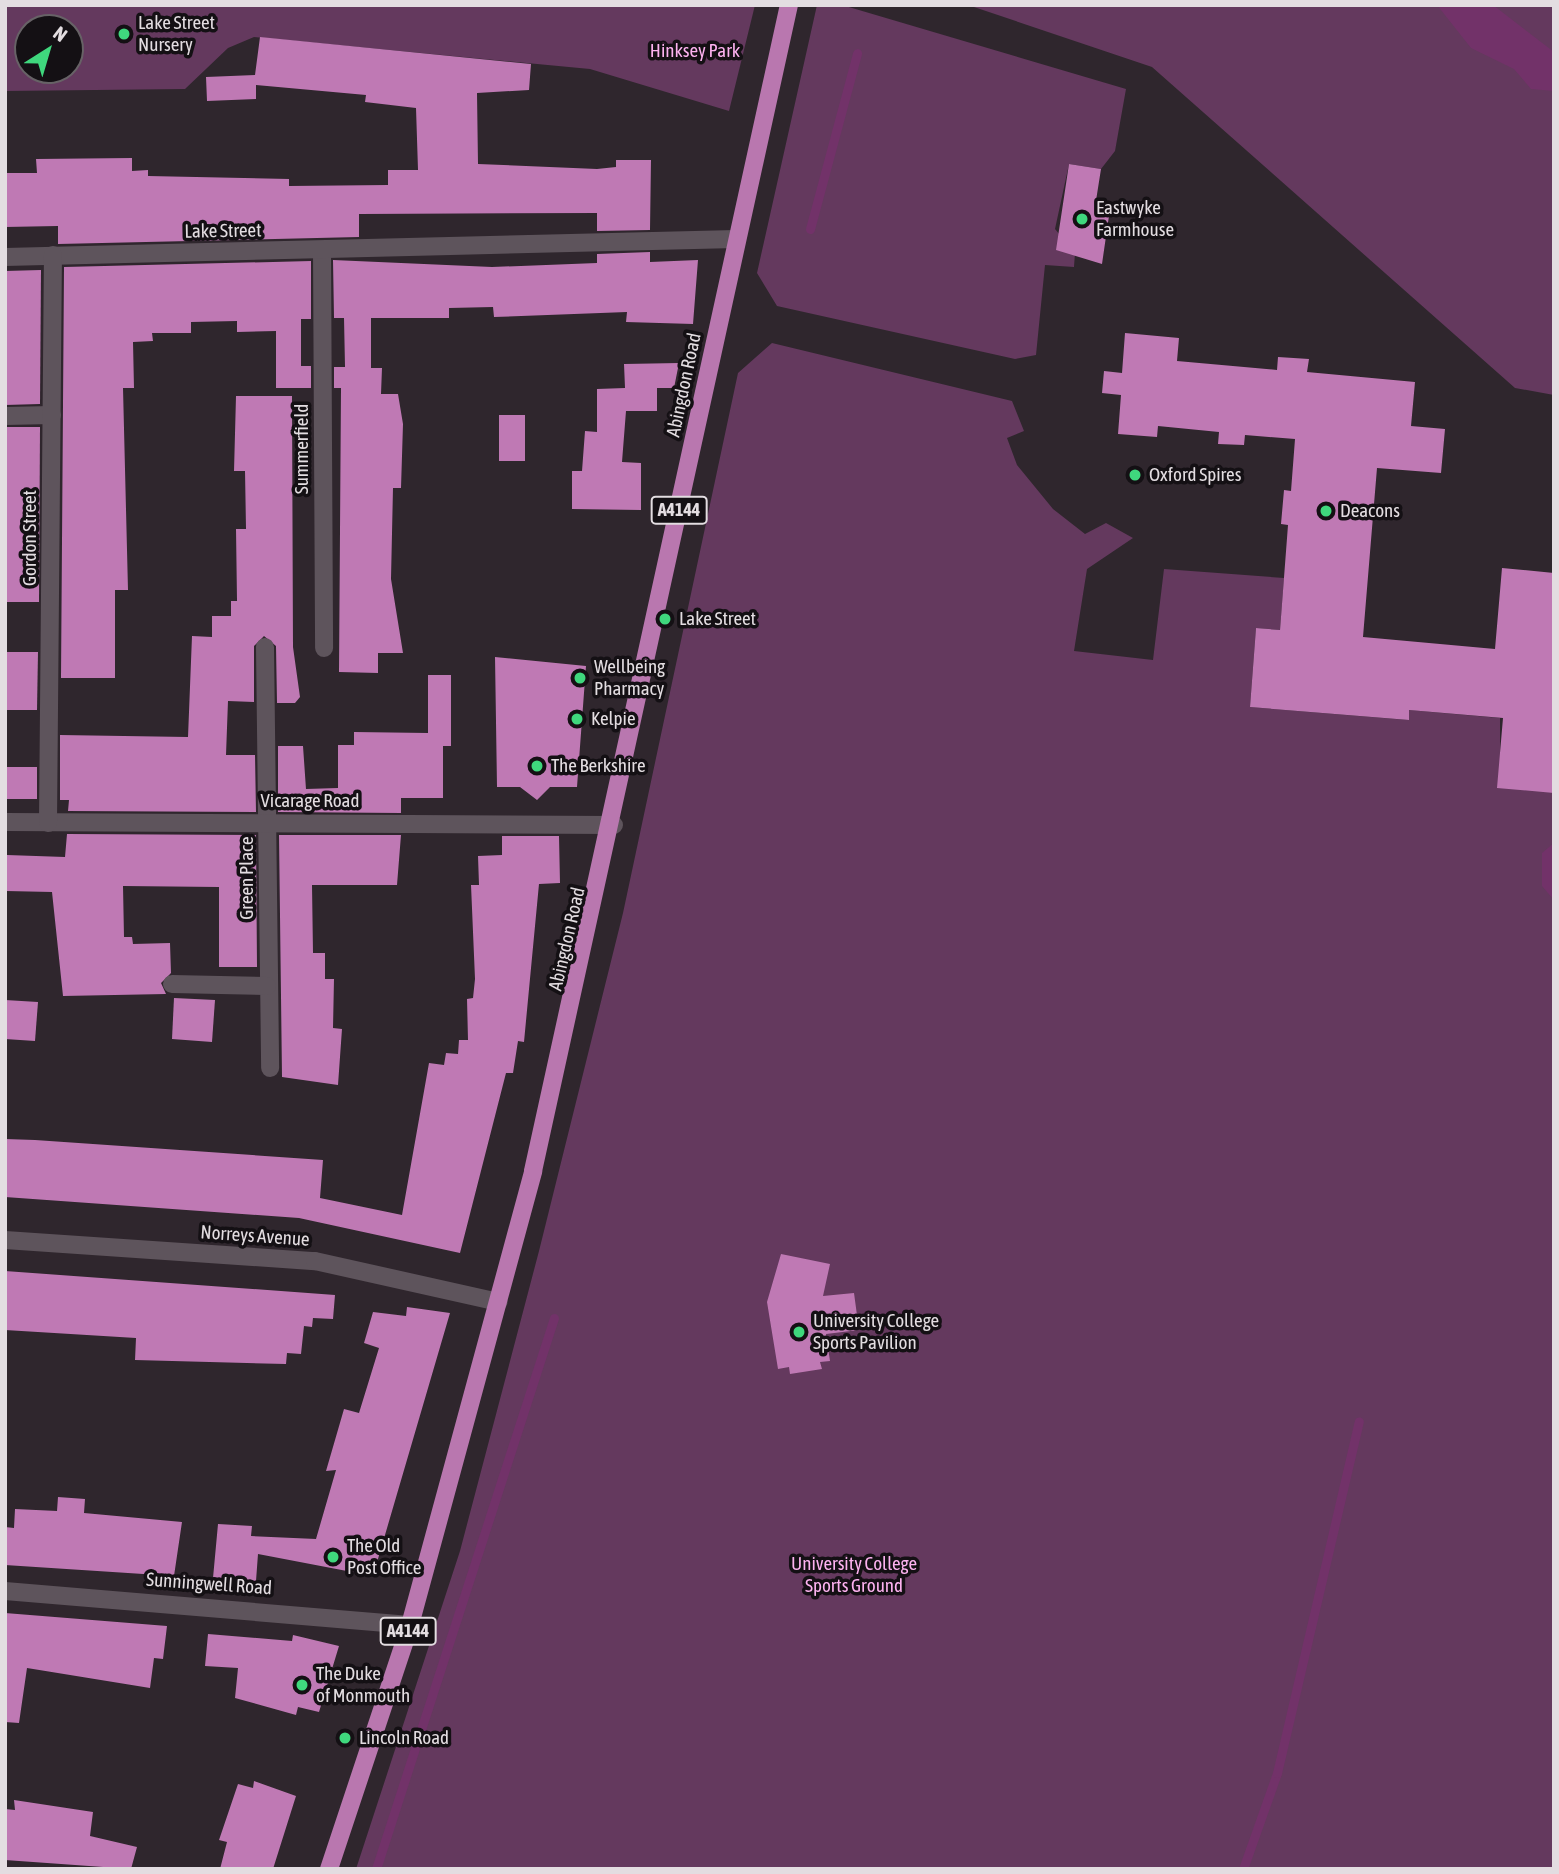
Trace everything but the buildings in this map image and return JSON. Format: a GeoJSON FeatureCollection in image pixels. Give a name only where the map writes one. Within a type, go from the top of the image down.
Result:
{"type":"FeatureCollection","features":[{"type":"Feature","properties":{"kind":"main road","name":"Abingdon Road"},"geometry":{"type":"LineString","coordinates":[[329,1869],[410,1625],[498,1302],[614,825],[736,239],[789,5]]}},
{"type":"Feature","properties":{"kind":"street","name":"Lake Street"},"geometry":{"type":"LineString","coordinates":[[5,257],[736,239]]}},
{"type":"Feature","properties":{"kind":"street","name":"Summerfield"},"geometry":{"type":"LineString","coordinates":[[322,250],[324,648]]}},
{"type":"Feature","properties":{"kind":"street","name":"Gordon Street"},"geometry":{"type":"LineString","coordinates":[[48,822],[53,255]]}},
{"type":"Feature","properties":{"kind":"street"},"geometry":{"type":"LineString","coordinates":[[5,416],[52,415]]}},
{"type":"Feature","properties":{"kind":"street","name":"Green Place"},"geometry":{"type":"LineString","coordinates":[[265,647],[270,1068]]}},
{"type":"Feature","properties":{"kind":"street","name":"Vicarage Road"},"geometry":{"type":"LineString","coordinates":[[5,822],[614,825]]}},
{"type":"Feature","properties":{"kind":"street"},"geometry":{"type":"LineString","coordinates":[[172,984],[267,986]]}},
{"type":"Feature","properties":{"kind":"street","name":"Norreys Avenue"},"geometry":{"type":"LineString","coordinates":[[5,1240],[315,1261],[498,1302]]}},
{"type":"Feature","properties":{"kind":"street","name":"Sunningwell Road"},"geometry":{"type":"LineString","coordinates":[[5,1591],[410,1625]]}},
{"type":"Feature","properties":{"kind":"green space","name":"Hinksey Park"},"geometry":{"type":"Polygon","coordinates":[[[5,5],[755,5],[729,111],[590,69],[254,37],[228,48],[185,89],[5,91],[5,5]]]}},
{"type":"Feature","properties":{"kind":"green space"},"geometry":{"type":"Polygon","coordinates":[[[817,5],[842,5],[1126,89],[1115,151],[1101,169],[1069,164],[1055,229],[1075,253],[1074,267],[1045,265],[1036,355],[1015,359],[777,306],[757,273],[817,5]]]}},
{"type":"Feature","properties":{"kind":"green space"},"geometry":{"type":"Polygon","coordinates":[[[968,5],[1554,5],[1554,395],[1515,388],[1152,67],[968,5]]]}},
{"type":"Feature","properties":{"kind":"green space","name":"University College Sports Ground"},"geometry":{"type":"Polygon","coordinates":[[[772,343],[1012,401],[1024,431],[1007,438],[1017,465],[1053,509],[1085,534],[1106,523],[1133,538],[1087,569],[1074,651],[1153,660],[1164,569],[1284,578],[1280,630],[1256,628],[1250,707],[1408,720],[1409,710],[1500,718],[1500,753],[1554,793],[1554,1869],[356,1869],[460,1551],[539,1251],[623,913],[738,373],[772,343]]]}},
{"type":"Feature","properties":{"kind":"shaded area"},"geometry":{"type":"Polygon","coordinates":[[[1437,5],[1493,5],[1554,52],[1554,91],[1531,89],[1514,69],[1471,48],[1437,5]]]}},
{"type":"Feature","properties":{"kind":"shaded area"},"geometry":{"type":"Polygon","coordinates":[[[1554,843],[1554,900],[1542,886],[1542,853],[1554,843]]]}},
{"type":"Feature","properties":{"kind":"waterway"},"geometry":{"type":"LineString","coordinates":[[810,229],[857,53]]}},
{"type":"Feature","properties":{"kind":"waterway"},"geometry":{"type":"LineString","coordinates":[[376,1869],[554,1318]]}},
{"type":"Feature","properties":{"kind":"waterway"},"geometry":{"type":"LineString","coordinates":[[1243,1869],[1277,1773],[1359,1421]]}},
{"type":"Feature","properties":{"kind":"place","name":"Lake Street Nursery"},"geometry":{"type":"Point","coordinates":[124,34]}},
{"type":"Feature","properties":{"kind":"place","name":"Eastwyke Farmhouse"},"geometry":{"type":"Point","coordinates":[1082,219]}},
{"type":"Feature","properties":{"kind":"place","name":"Oxford Spires"},"geometry":{"type":"Point","coordinates":[1135,475]}},
{"type":"Feature","properties":{"kind":"place","name":"Deacons"},"geometry":{"type":"Point","coordinates":[1326,511]}},
{"type":"Feature","properties":{"kind":"place","name":"Lake Street"},"geometry":{"type":"Point","coordinates":[665,619]}},
{"type":"Feature","properties":{"kind":"place","name":"Wellbeing Pharmacy"},"geometry":{"type":"Point","coordinates":[580,678]}},
{"type":"Feature","properties":{"kind":"place","name":"Kelpie"},"geometry":{"type":"Point","coordinates":[577,719]}},
{"type":"Feature","properties":{"kind":"place","name":"The Berkshire"},"geometry":{"type":"Point","coordinates":[537,766]}},
{"type":"Feature","properties":{"kind":"place","name":"University College Sports Pavilion"},"geometry":{"type":"Point","coordinates":[799,1332]}},
{"type":"Feature","properties":{"kind":"place","name":"The Old Post Office"},"geometry":{"type":"Point","coordinates":[333,1557]}},
{"type":"Feature","properties":{"kind":"place","name":"The Duke of Monmouth"},"geometry":{"type":"Point","coordinates":[302,1685]}},
{"type":"Feature","properties":{"kind":"place","name":"Lincoln Road"},"geometry":{"type":"Point","coordinates":[345,1738]}}]}
